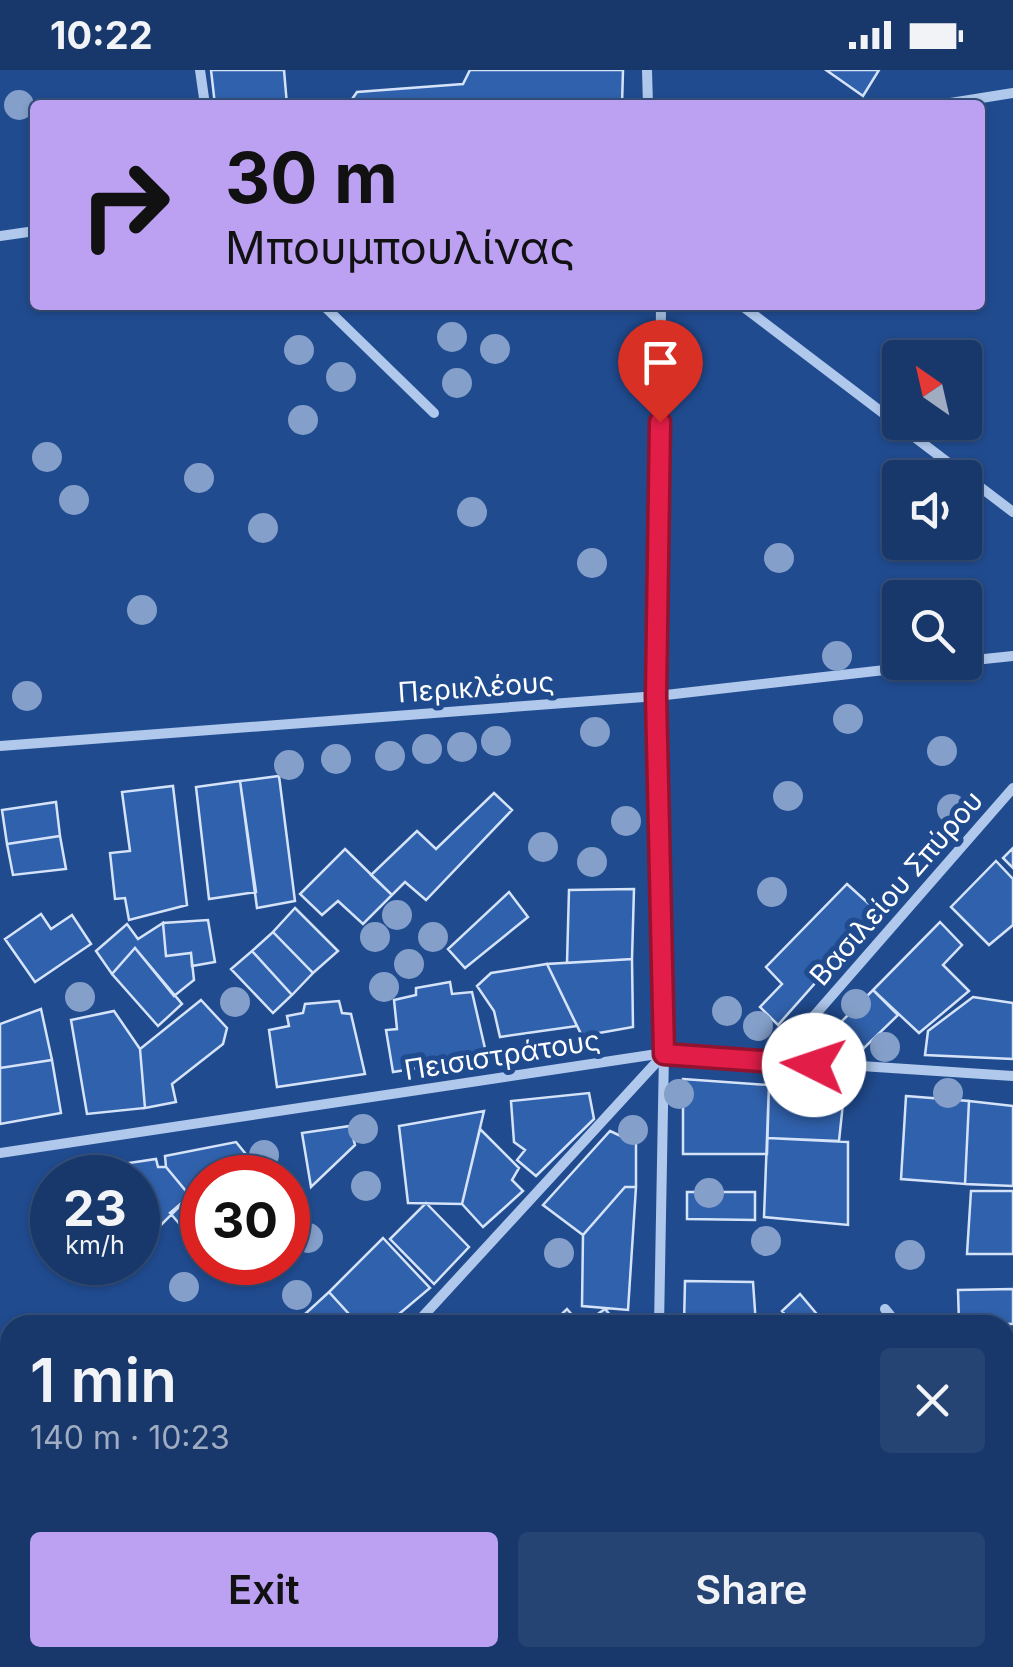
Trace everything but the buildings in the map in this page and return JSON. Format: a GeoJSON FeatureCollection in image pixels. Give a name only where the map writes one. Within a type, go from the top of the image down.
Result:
{"type":"FeatureCollection","features":[{"type":"Feature","properties":{"kind":"street"},"geometry":{"type":"LineString","coordinates":[[200,70],[204,100]]}},
{"type":"Feature","properties":{"kind":"street"},"geometry":{"type":"LineString","coordinates":[[647,70],[648,100]]}},
{"type":"Feature","properties":{"kind":"street"},"geometry":{"type":"LineString","coordinates":[[969,100],[1013,93]]}},
{"type":"Feature","properties":{"kind":"street"},"geometry":{"type":"LineString","coordinates":[[0,236],[30,232]]}},
{"type":"Feature","properties":{"kind":"street"},"geometry":{"type":"LineString","coordinates":[[328,310],[434,413]]}},
{"type":"Feature","properties":{"kind":"street"},"geometry":{"type":"LineString","coordinates":[[659,1315],[664,1054],[656,696],[662,310]]}},
{"type":"Feature","properties":{"kind":"street"},"geometry":{"type":"LineString","coordinates":[[748,310],[1013,512]]}},
{"type":"Feature","properties":{"kind":"street"},"geometry":{"type":"LineString","coordinates":[[982,660],[1013,656]]}},
{"type":"Feature","properties":{"kind":"street","name":"Περικλέους"},"geometry":{"type":"LineString","coordinates":[[0,746],[656,696],[882,670]]}},
{"type":"Feature","properties":{"kind":"street","name":"Βασιλείου Σπύρου"},"geometry":{"type":"LineString","coordinates":[[774,1063],[1013,788]]}},
{"type":"Feature","properties":{"kind":"street"},"geometry":{"type":"LineString","coordinates":[[424,1315],[664,1054]]}},
{"type":"Feature","properties":{"kind":"street","name":"Πεισιστράτους"},"geometry":{"type":"LineString","coordinates":[[0,1153],[664,1054],[1013,1076]]}},
{"type":"Feature","properties":{"kind":"street"},"geometry":{"type":"LineString","coordinates":[[885,1310],[889,1315]]}},
{"type":"Feature","properties":{"kind":"route"},"geometry":{"type":"LineString","coordinates":[[660,422],[656,696],[664,1054],[814,1065]]}}]}
